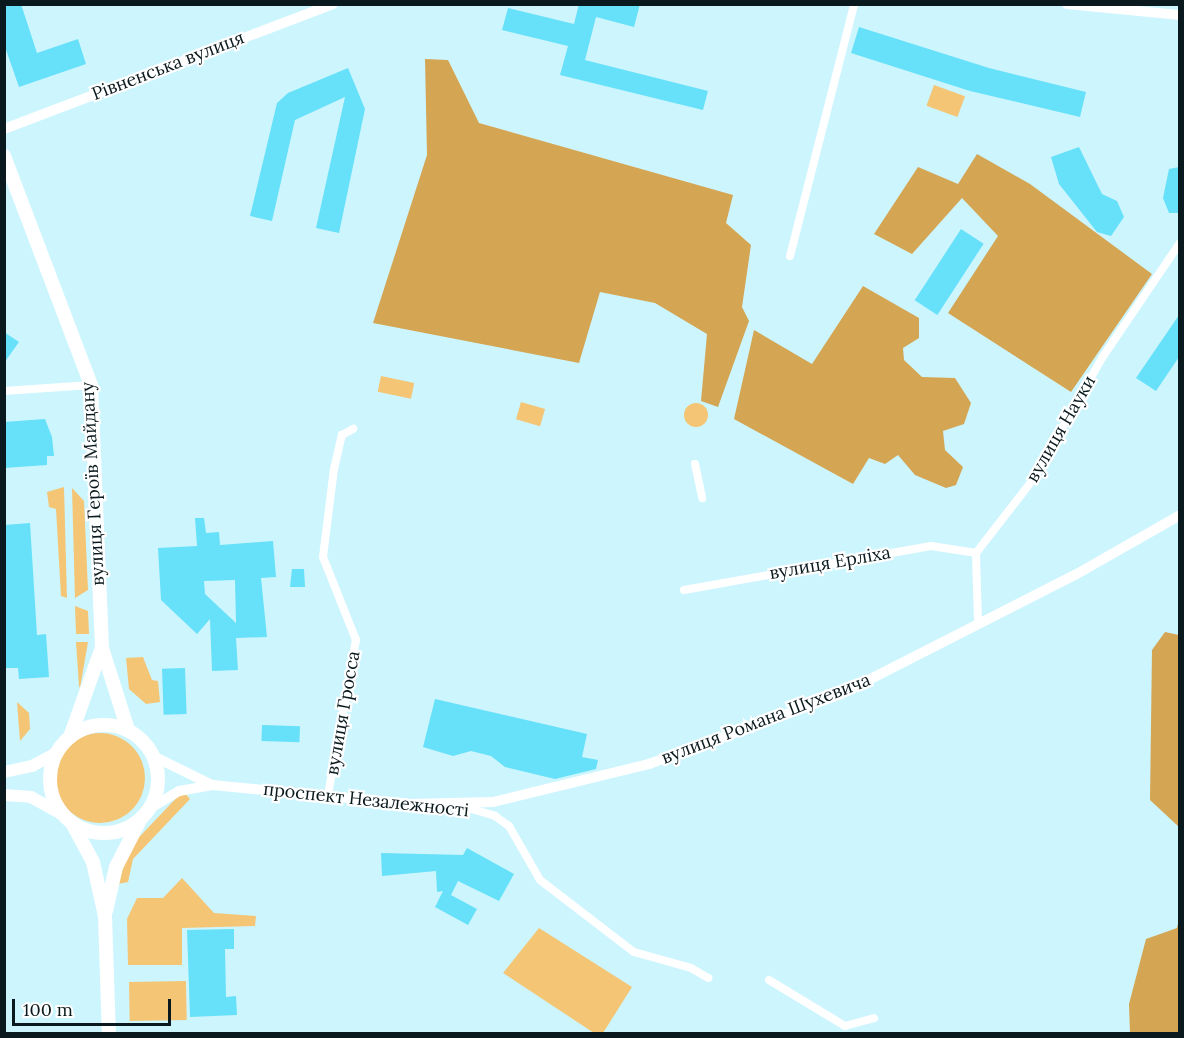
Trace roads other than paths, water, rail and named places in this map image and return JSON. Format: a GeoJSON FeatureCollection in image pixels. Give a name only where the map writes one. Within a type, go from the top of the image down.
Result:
{"type":"FeatureCollection","features":[{"type":"Feature","properties":{"kind":"main road","name":"вулиця Героїв Майдану"},"geometry":{"type":"LineString","coordinates":[[4,156],[91,385],[102,648]]}},
{"type":"Feature","properties":{"kind":"main road"},"geometry":{"type":"LineString","coordinates":[[102,648],[128,730],[151,755],[158,776],[145,814],[116,867],[105,916]]}},
{"type":"Feature","properties":{"kind":"main road"},"geometry":{"type":"LineString","coordinates":[[4,772],[32,766],[56,753],[70,737],[102,648]]}},
{"type":"Feature","properties":{"kind":"main road"},"geometry":{"type":"LineString","coordinates":[[70,737],[98,725],[128,730]]}},
{"type":"Feature","properties":{"kind":"main road"},"geometry":{"type":"LineString","coordinates":[[56,753],[50,787],[93,862],[105,916],[110,1034]]}},
{"type":"Feature","properties":{"kind":"main road"},"geometry":{"type":"LineString","coordinates":[[4,795],[31,797],[86,830],[109,833],[145,814]]}},
{"type":"Feature","properties":{"kind":"street","name":"Рівненська вулиця"},"geometry":{"type":"LineString","coordinates":[[4,129],[333,4]]}},
{"type":"Feature","properties":{"kind":"street"},"geometry":{"type":"LineString","coordinates":[[790,256],[854,4]]}},
{"type":"Feature","properties":{"kind":"street"},"geometry":{"type":"LineString","coordinates":[[1067,4],[1179,15]]}},
{"type":"Feature","properties":{"kind":"street","name":"вулиця Науки"},"geometry":{"type":"LineString","coordinates":[[976,553],[1031,482],[1102,358],[1179,243]]}},
{"type":"Feature","properties":{"kind":"street"},"geometry":{"type":"LineString","coordinates":[[4,391],[91,385]]}},
{"type":"Feature","properties":{"kind":"street","name":"вулиця Гросса"},"geometry":{"type":"LineString","coordinates":[[328,795],[356,640],[322,557],[342,435],[353,429]]}},
{"type":"Feature","properties":{"kind":"street"},"geometry":{"type":"LineString","coordinates":[[695,464],[702,498]]}},
{"type":"Feature","properties":{"kind":"street","name":"вулиця Романа Шухевича"},"geometry":{"type":"LineString","coordinates":[[461,806],[664,758],[839,695],[1179,514]]}},
{"type":"Feature","properties":{"kind":"street","name":"вулиця Ерліха"},"geometry":{"type":"LineString","coordinates":[[684,590],[931,546],[976,553]]}},
{"type":"Feature","properties":{"kind":"street"},"geometry":{"type":"LineString","coordinates":[[976,553],[978,622]]}},
{"type":"Feature","properties":{"kind":"street"},"geometry":{"type":"LineString","coordinates":[[151,755],[212,785]]}},
{"type":"Feature","properties":{"kind":"street"},"geometry":{"type":"LineString","coordinates":[[145,814],[179,790],[212,785]]}},
{"type":"Feature","properties":{"kind":"street","name":"проспект Незалежності"},"geometry":{"type":"LineString","coordinates":[[212,785],[461,806],[495,816],[509,826],[540,880],[634,952],[691,968],[708,978]]}},
{"type":"Feature","properties":{"kind":"street"},"geometry":{"type":"LineString","coordinates":[[769,980],[845,1026],[874,1018]]}}]}
